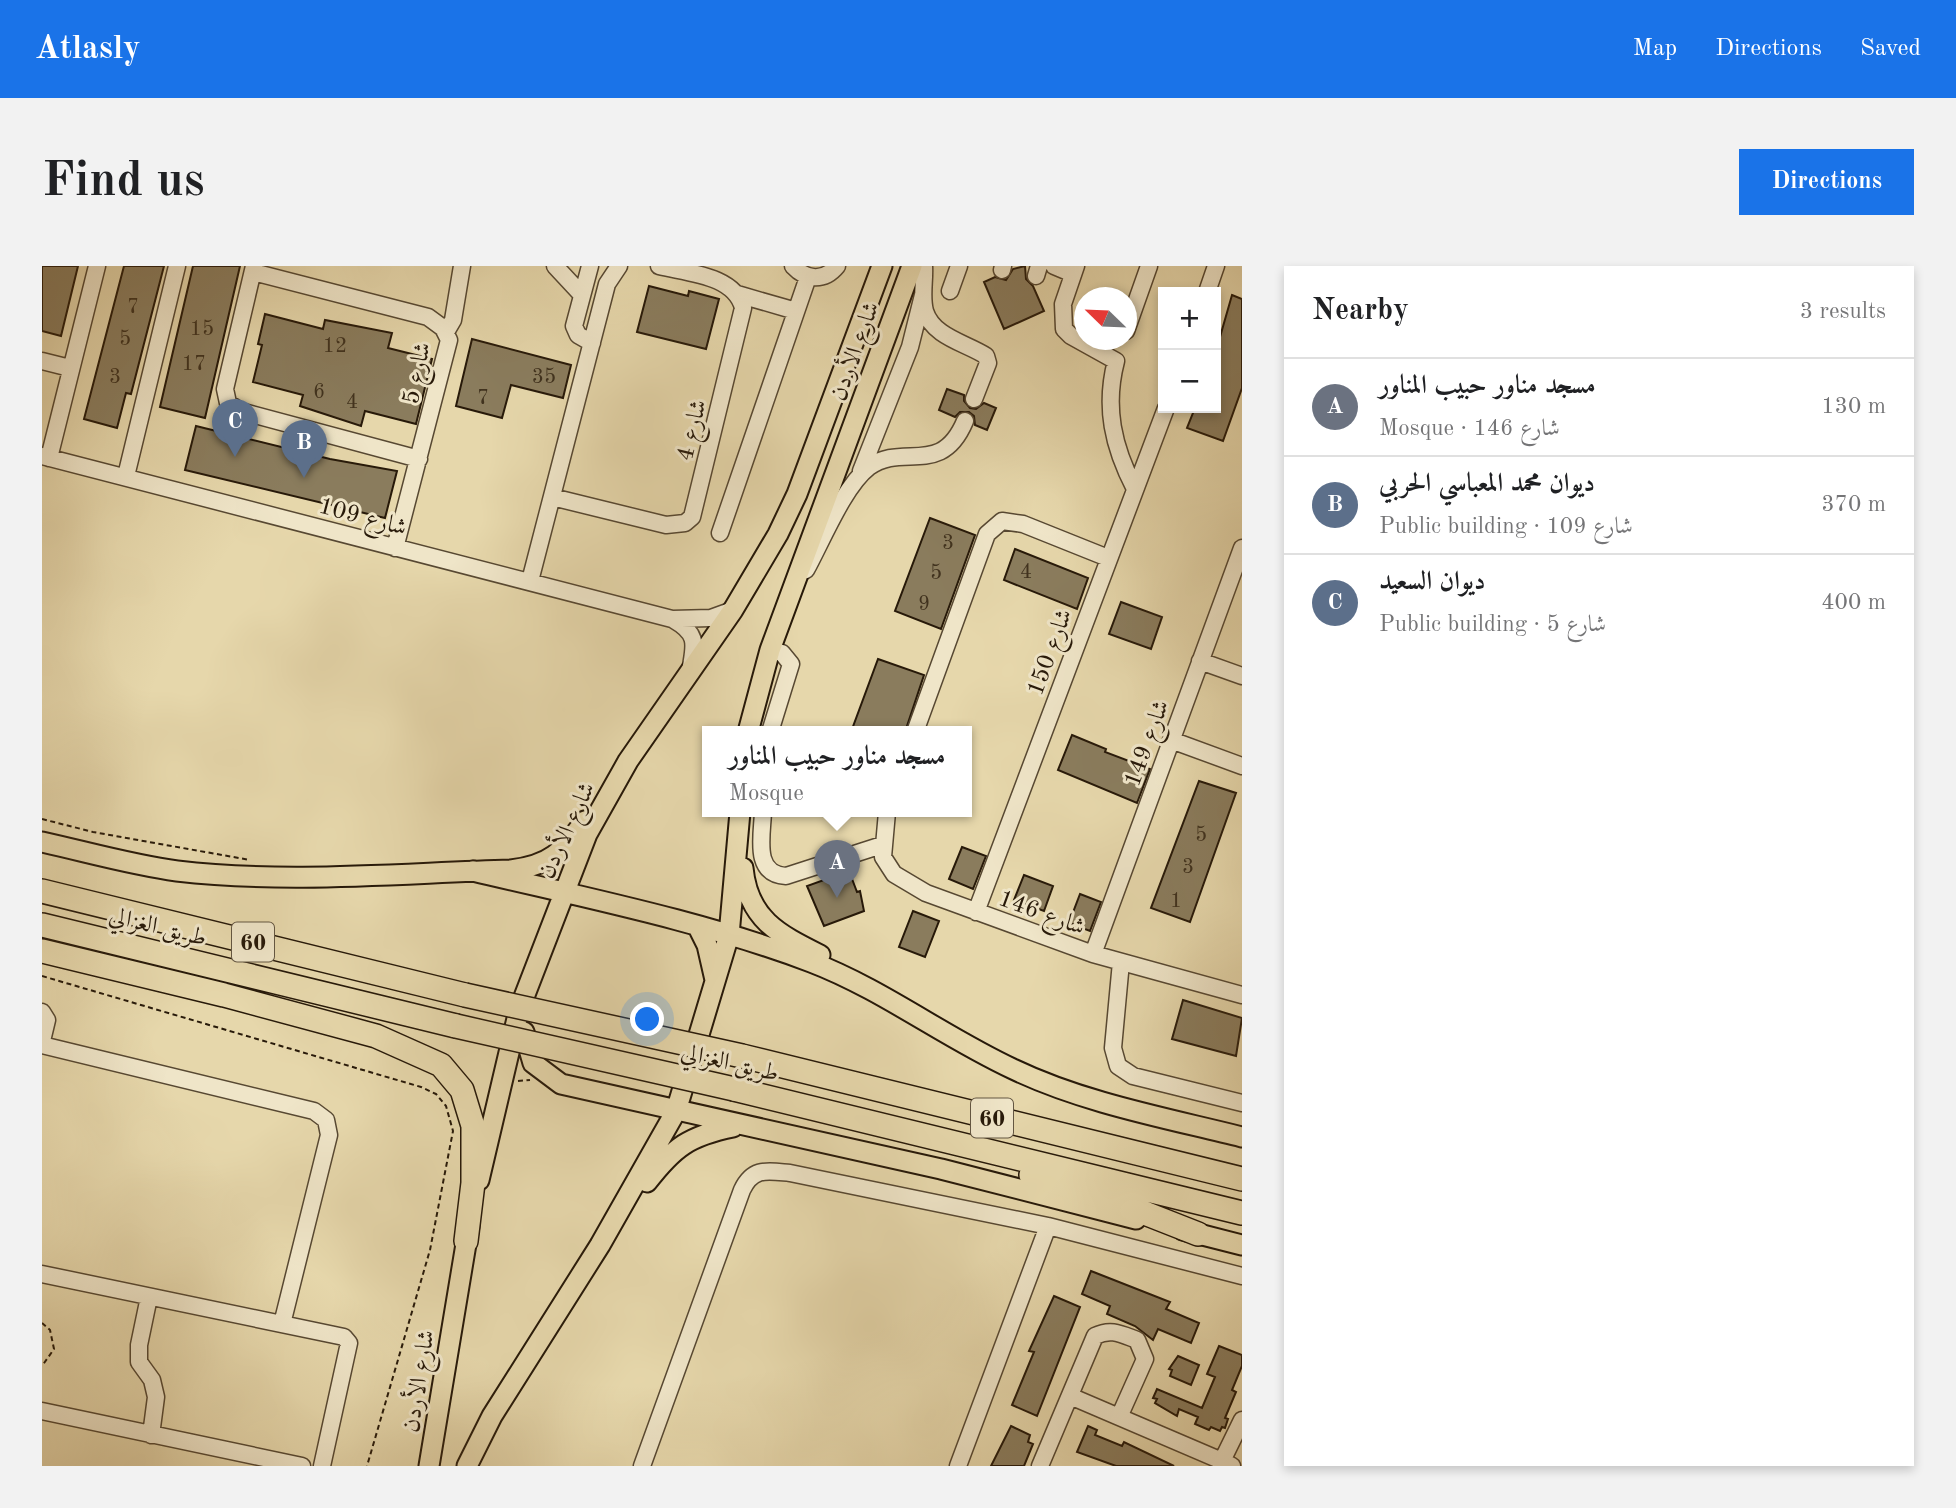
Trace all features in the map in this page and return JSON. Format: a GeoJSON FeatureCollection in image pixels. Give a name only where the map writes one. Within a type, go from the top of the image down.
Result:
{"type":"FeatureCollection","features":[{"type":"Feature","properties":{"kind":"highway","name":"طريق الغزالي"},"geometry":{"type":"LineString","coordinates":[[42,891],[465,995],[742,1056],[1237,1177]]}},
{"type":"Feature","properties":{"kind":"highway","name":"طريق الغزالي"},"geometry":{"type":"LineString","coordinates":[[42,925],[456,1026],[848,1116],[1242,1213]]}},
{"type":"Feature","properties":{"kind":"highway"},"geometry":{"type":"LineString","coordinates":[[42,951],[224,995],[376,1036],[441,1065],[462,1090],[473,1126],[473,1183],[466,1241]]}},
{"type":"Feature","properties":{"kind":"highway"},"geometry":{"type":"LineString","coordinates":[[848,1116],[1114,1202],[1198,1234]]}},
{"type":"Feature","properties":{"kind":"main road","name":"شارع الأردن"},"geometry":{"type":"LineString","coordinates":[[429,1466],[466,1241],[504,1062],[519,1010],[587,834],[628,761],[733,610],[778,534],[797,494],[882,266]]}},
{"type":"Feature","properties":{"kind":"main road","name":"شارع الأردن"},"geometry":{"type":"LineString","coordinates":[[750,726],[770,650],[912,266]]}},
{"type":"Feature","properties":{"kind":"main road"},"geometry":{"type":"LineString","coordinates":[[42,842],[133,863],[197,873],[279,877],[526,868],[552,858],[565,847],[628,761]]}},
{"type":"Feature","properties":{"kind":"main road"},"geometry":{"type":"LineString","coordinates":[[467,1466],[492,1416],[600,1245],[676,1111],[729,936],[739,820]]}},
{"type":"Feature","properties":{"kind":"main road"},"geometry":{"type":"LineString","coordinates":[[739,820],[746,891],[762,918],[787,938],[841,965],[894,1003]]}},
{"type":"Feature","properties":{"kind":"main road"},"geometry":{"type":"LineString","coordinates":[[472,871],[633,909],[814,963],[894,1003],[1014,1070],[1139,1112],[1242,1137]]}},
{"type":"Feature","properties":{"kind":"main road"},"geometry":{"type":"LineString","coordinates":[[552,927],[566,912],[580,908],[633,909]]}},
{"type":"Feature","properties":{"kind":"main road"},"geometry":{"type":"LineString","coordinates":[[698,927],[710,955],[716,984]]}},
{"type":"Feature","properties":{"kind":"main road"},"geometry":{"type":"LineString","coordinates":[[519,1010],[533,1063],[548,1077],[561,1084],[941,1169],[1242,1245]]}},
{"type":"Feature","properties":{"kind":"main road"},"geometry":{"type":"LineString","coordinates":[[600,1245],[662,1162],[680,1144],[706,1132],[734,1127],[765,1130]]}},
{"type":"Feature","properties":{"kind":"street"},"geometry":{"type":"LineString","coordinates":[[45,457],[97,266]]}},
{"type":"Feature","properties":{"kind":"street"},"geometry":{"type":"LineString","coordinates":[[125,476],[177,266]]}},
{"type":"Feature","properties":{"kind":"street"},"geometry":{"type":"LineString","coordinates":[[446,331],[453,320],[462,266]]}},
{"type":"Feature","properties":{"kind":"street"},"geometry":{"type":"LineString","coordinates":[[555,266],[582,295]]}},
{"type":"Feature","properties":{"kind":"street"},"geometry":{"type":"LineString","coordinates":[[590,266],[574,326],[578,335],[592,343]]}},
{"type":"Feature","properties":{"kind":"street"},"geometry":{"type":"LineString","coordinates":[[530,581],[609,277],[619,266]]}},
{"type":"Feature","properties":{"kind":"street"},"geometry":{"type":"LineString","coordinates":[[659,266],[719,281],[737,294],[796,311]]}},
{"type":"Feature","properties":{"kind":"street"},"geometry":{"type":"LineString","coordinates":[[793,266],[808,277],[825,276],[837,266]]}},
{"type":"Feature","properties":{"kind":"street"},"geometry":{"type":"LineString","coordinates":[[786,605],[858,477],[910,347],[923,295],[925,266]]}},
{"type":"Feature","properties":{"kind":"street"},"geometry":{"type":"LineString","coordinates":[[950,291],[959,266]]}},
{"type":"Feature","properties":{"kind":"street"},"geometry":{"type":"LineString","coordinates":[[1054,266],[1075,270],[1063,304],[1064,329],[1071,337],[1116,361]]}},
{"type":"Feature","properties":{"kind":"street"},"geometry":{"type":"LineString","coordinates":[[1137,300],[1149,266]]}},
{"type":"Feature","properties":{"kind":"street"},"geometry":{"type":"LineString","coordinates":[[1209,287],[1216,266]]}},
{"type":"Feature","properties":{"kind":"street","name":"شارع 5"},"geometry":{"type":"LineString","coordinates":[[395,548],[419,459],[449,340],[446,331],[428,317],[254,269],[225,389],[228,403],[240,411],[419,459]]}},
{"type":"Feature","properties":{"kind":"street"},"geometry":{"type":"LineString","coordinates":[[720,533],[808,277]]}},
{"type":"Feature","properties":{"kind":"street","name":"شارع 4"},"geometry":{"type":"LineString","coordinates":[[552,497],[666,525],[685,523],[692,517],[743,316],[737,294]]}},
{"type":"Feature","properties":{"kind":"street"},"geometry":{"type":"LineString","coordinates":[[923,295],[925,312],[933,324],[960,343],[986,356],[988,363],[974,399]]}},
{"type":"Feature","properties":{"kind":"street"},"geometry":{"type":"LineString","coordinates":[[1120,350],[1109,402],[1122,463],[1135,489]]}},
{"type":"Feature","properties":{"kind":"street"},"geometry":{"type":"LineString","coordinates":[[42,361],[70,368]]}},
{"type":"Feature","properties":{"kind":"street","name":"شارع 150"},"geometry":{"type":"LineString","coordinates":[[976,912],[1164,413]]}},
{"type":"Feature","properties":{"kind":"street"},"geometry":{"type":"LineString","coordinates":[[858,477],[878,461],[899,457],[926,458],[954,441],[965,421]]}},
{"type":"Feature","properties":{"kind":"street","name":"شارع 109"},"geometry":{"type":"LineString","coordinates":[[45,457],[672,619],[711,618],[733,610]]}},
{"type":"Feature","properties":{"kind":"street"},"geometry":{"type":"LineString","coordinates":[[917,726],[987,534],[1002,521],[1023,524],[1108,558]]}},
{"type":"Feature","properties":{"kind":"street","name":"شارع 149"},"geometry":{"type":"LineString","coordinates":[[1093,954],[1242,548]]}},
{"type":"Feature","properties":{"kind":"street"},"geometry":{"type":"LineString","coordinates":[[672,619],[689,629],[694,643],[690,675]]}},
{"type":"Feature","properties":{"kind":"street"},"geometry":{"type":"LineString","coordinates":[[770,650],[782,653],[791,664],[772,726]]}},
{"type":"Feature","properties":{"kind":"street"},"geometry":{"type":"LineString","coordinates":[[1200,661],[1242,676]]}},
{"type":"Feature","properties":{"kind":"street"},"geometry":{"type":"LineString","coordinates":[[1171,740],[1242,766]]}},
{"type":"Feature","properties":{"kind":"street"},"geometry":{"type":"LineString","coordinates":[[763,817],[762,859],[765,867],[775,875],[786,876],[882,845],[886,817]]}},
{"type":"Feature","properties":{"kind":"street","name":"شارع 146"},"geometry":{"type":"LineString","coordinates":[[882,845],[883,857],[894,874],[926,892],[1093,954],[1242,995]]}},
{"type":"Feature","properties":{"kind":"street"},"geometry":{"type":"LineString","coordinates":[[1121,962],[1113,1048],[1118,1066],[1133,1076],[1242,1103]]}},
{"type":"Feature","properties":{"kind":"street"},"geometry":{"type":"LineString","coordinates":[[42,1012],[47,1020],[42,1043],[314,1111],[326,1120],[329,1135],[282,1324]]}},
{"type":"Feature","properties":{"kind":"street"},"geometry":{"type":"LineString","coordinates":[[642,1466],[742,1190],[752,1175],[760,1170],[790,1173],[1048,1226],[1242,1276]]}},
{"type":"Feature","properties":{"kind":"street"},"geometry":{"type":"LineString","coordinates":[[957,1466],[1048,1226]]}},
{"type":"Feature","properties":{"kind":"street"},"geometry":{"type":"LineString","coordinates":[[42,1274],[340,1336],[349,1343],[322,1466]]}},
{"type":"Feature","properties":{"kind":"street"},"geometry":{"type":"LineString","coordinates":[[149,1297],[139,1345],[139,1362],[152,1380],[156,1397],[151,1435]]}},
{"type":"Feature","properties":{"kind":"street"},"geometry":{"type":"LineString","coordinates":[[1040,1466],[1095,1336],[1112,1331],[1137,1340],[1145,1359],[1120,1415]]}},
{"type":"Feature","properties":{"kind":"street"},"geometry":{"type":"LineString","coordinates":[[1070,1396],[1120,1415],[1227,1464],[1242,1420]]}},
{"type":"Feature","properties":{"kind":"street"},"geometry":{"type":"LineString","coordinates":[[42,1411],[302,1466]]}},
{"type":"Feature","properties":{"kind":"path"},"geometry":{"type":"LineString","coordinates":[[42,819],[93,832],[251,860]]}},
{"type":"Feature","properties":{"kind":"path"},"geometry":{"type":"LineString","coordinates":[[42,1323],[54,1339],[50,1359],[42,1366]]}},
{"type":"Feature","properties":{"kind":"building"},"geometry":{"type":"Polygon","coordinates":[[[42,266],[78,266],[61,336],[42,331],[42,266]]]}},
{"type":"Feature","properties":{"kind":"building"},"geometry":{"type":"Polygon","coordinates":[[[124,266],[164,266],[131,394],[126,393],[117,428],[84,419],[124,266]]]}},
{"type":"Feature","properties":{"kind":"building"},"geometry":{"type":"Polygon","coordinates":[[[193,266],[240,266],[205,418],[160,407],[193,266]]]}},
{"type":"Feature","properties":{"kind":"building"},"geometry":{"type":"Polygon","coordinates":[[[1025,266],[1026,279],[1033,286],[1044,311],[1004,329],[984,282],[995,277],[1006,280],[1013,269],[1025,266]]]}},
{"type":"Feature","properties":{"kind":"building"},"geometry":{"type":"Polygon","coordinates":[[[649,286],[688,296],[689,291],[719,299],[706,349],[637,332],[649,286]]]}},
{"type":"Feature","properties":{"kind":"building"},"geometry":{"type":"Polygon","coordinates":[[[1232,295],[1242,299],[1242,388],[1223,441],[1187,428],[1193,413],[1221,413],[1221,334],[1232,295]]]}},
{"type":"Feature","properties":{"kind":"building"},"geometry":{"type":"Polygon","coordinates":[[[265,314],[323,329],[325,320],[392,333],[388,348],[432,359],[416,424],[365,411],[361,426],[300,406],[303,395],[253,382],[262,345],[258,344],[265,314]]]}},
{"type":"Feature","properties":{"kind":"building"},"geometry":{"type":"Polygon","coordinates":[[[472,339],[571,365],[563,398],[511,385],[502,418],[456,406],[472,339]]]}},
{"type":"Feature","properties":{"kind":"building"},"geometry":{"type":"Polygon","coordinates":[[[947,389],[964,395],[964,401],[970,408],[976,409],[984,403],[996,408],[987,430],[975,425],[974,416],[969,412],[960,412],[955,417],[939,410],[947,389]]]}},
{"type":"Feature","properties":{"kind":"building"},"geometry":{"type":"Polygon","coordinates":[[[196,426],[330,459],[397,471],[385,518],[185,470],[196,426]]]}},
{"type":"Feature","properties":{"kind":"building"},"geometry":{"type":"Polygon","coordinates":[[[930,518],[975,535],[941,629],[895,611],[930,518]]]}},
{"type":"Feature","properties":{"kind":"building"},"geometry":{"type":"Polygon","coordinates":[[[1015,549],[1088,578],[1077,609],[1004,580],[1015,549]]]}},
{"type":"Feature","properties":{"kind":"building"},"geometry":{"type":"Polygon","coordinates":[[[1121,602],[1162,617],[1151,649],[1109,634],[1121,602]]]}},
{"type":"Feature","properties":{"kind":"building"},"geometry":{"type":"Polygon","coordinates":[[[878,659],[924,675],[907,726],[853,726],[878,659]]]}},
{"type":"Feature","properties":{"kind":"building"},"geometry":{"type":"Polygon","coordinates":[[[1072,735],[1106,749],[1105,752],[1150,769],[1137,803],[1058,770],[1072,735]]]}},
{"type":"Feature","properties":{"kind":"building"},"geometry":{"type":"Polygon","coordinates":[[[1199,781],[1236,793],[1190,922],[1151,908],[1199,781]]]}},
{"type":"Feature","properties":{"kind":"building"},"geometry":{"type":"Polygon","coordinates":[[[962,847],[986,856],[973,889],[949,879],[962,847]]]}},
{"type":"Feature","properties":{"kind":"building"},"geometry":{"type":"Polygon","coordinates":[[[849,871],[857,892],[860,891],[864,911],[824,926],[807,886],[849,871]]]}},
{"type":"Feature","properties":{"kind":"building"},"geometry":{"type":"Polygon","coordinates":[[[1024,875],[1053,886],[1044,911],[1014,900],[1024,875]]]}},
{"type":"Feature","properties":{"kind":"building"},"geometry":{"type":"Polygon","coordinates":[[[1080,894],[1101,902],[1090,931],[1069,923],[1080,894]]]}},
{"type":"Feature","properties":{"kind":"building"},"geometry":{"type":"Polygon","coordinates":[[[913,911],[939,921],[925,957],[899,947],[913,911]]]}},
{"type":"Feature","properties":{"kind":"building"},"geometry":{"type":"Polygon","coordinates":[[[1183,1000],[1242,1018],[1236,1056],[1172,1039],[1183,1000]]]}},
{"type":"Feature","properties":{"kind":"building"},"geometry":{"type":"Polygon","coordinates":[[[1091,1271],[1170,1302],[1166,1309],[1199,1323],[1191,1343],[1158,1329],[1153,1340],[1135,1326],[1107,1314],[1110,1306],[1082,1294],[1091,1271]]]}},
{"type":"Feature","properties":{"kind":"building"},"geometry":{"type":"Polygon","coordinates":[[[1054,1296],[1080,1307],[1037,1416],[1012,1405],[1034,1352],[1029,1351],[1054,1296]]]}},
{"type":"Feature","properties":{"kind":"building"},"geometry":{"type":"Polygon","coordinates":[[[1219,1346],[1242,1355],[1242,1366],[1232,1390],[1236,1392],[1225,1418],[1228,1419],[1225,1428],[1222,1427],[1220,1431],[1211,1427],[1209,1430],[1195,1424],[1198,1417],[1179,1409],[1177,1416],[1155,1403],[1157,1399],[1153,1398],[1157,1389],[1202,1408],[1215,1377],[1207,1374],[1219,1346]]]}},
{"type":"Feature","properties":{"kind":"building"},"geometry":{"type":"Polygon","coordinates":[[[1178,1356],[1199,1365],[1191,1385],[1170,1376],[1172,1370],[1169,1369],[1178,1356]]]}},
{"type":"Feature","properties":{"kind":"building"},"geometry":{"type":"Polygon","coordinates":[[[1011,1426],[1030,1435],[1028,1442],[1033,1444],[1024,1466],[991,1466],[1011,1426]]]}},
{"type":"Feature","properties":{"kind":"building"},"geometry":{"type":"Polygon","coordinates":[[[1088,1426],[1097,1430],[1095,1435],[1122,1446],[1124,1442],[1174,1466],[1116,1466],[1077,1452],[1088,1426]]]}},
{"type":"Feature","properties":{"kind":"place","name":"ديوان السعيد"},"geometry":{"type":"Point","coordinates":[235,457]}},
{"type":"Feature","properties":{"kind":"place","name":"ديوان محمد المعباسي الحربي"},"geometry":{"type":"Point","coordinates":[304,478]}},
{"type":"Feature","properties":{"kind":"place","name":"مسجد مناور حبيب المناور"},"geometry":{"type":"Point","coordinates":[837,898]}}]}
